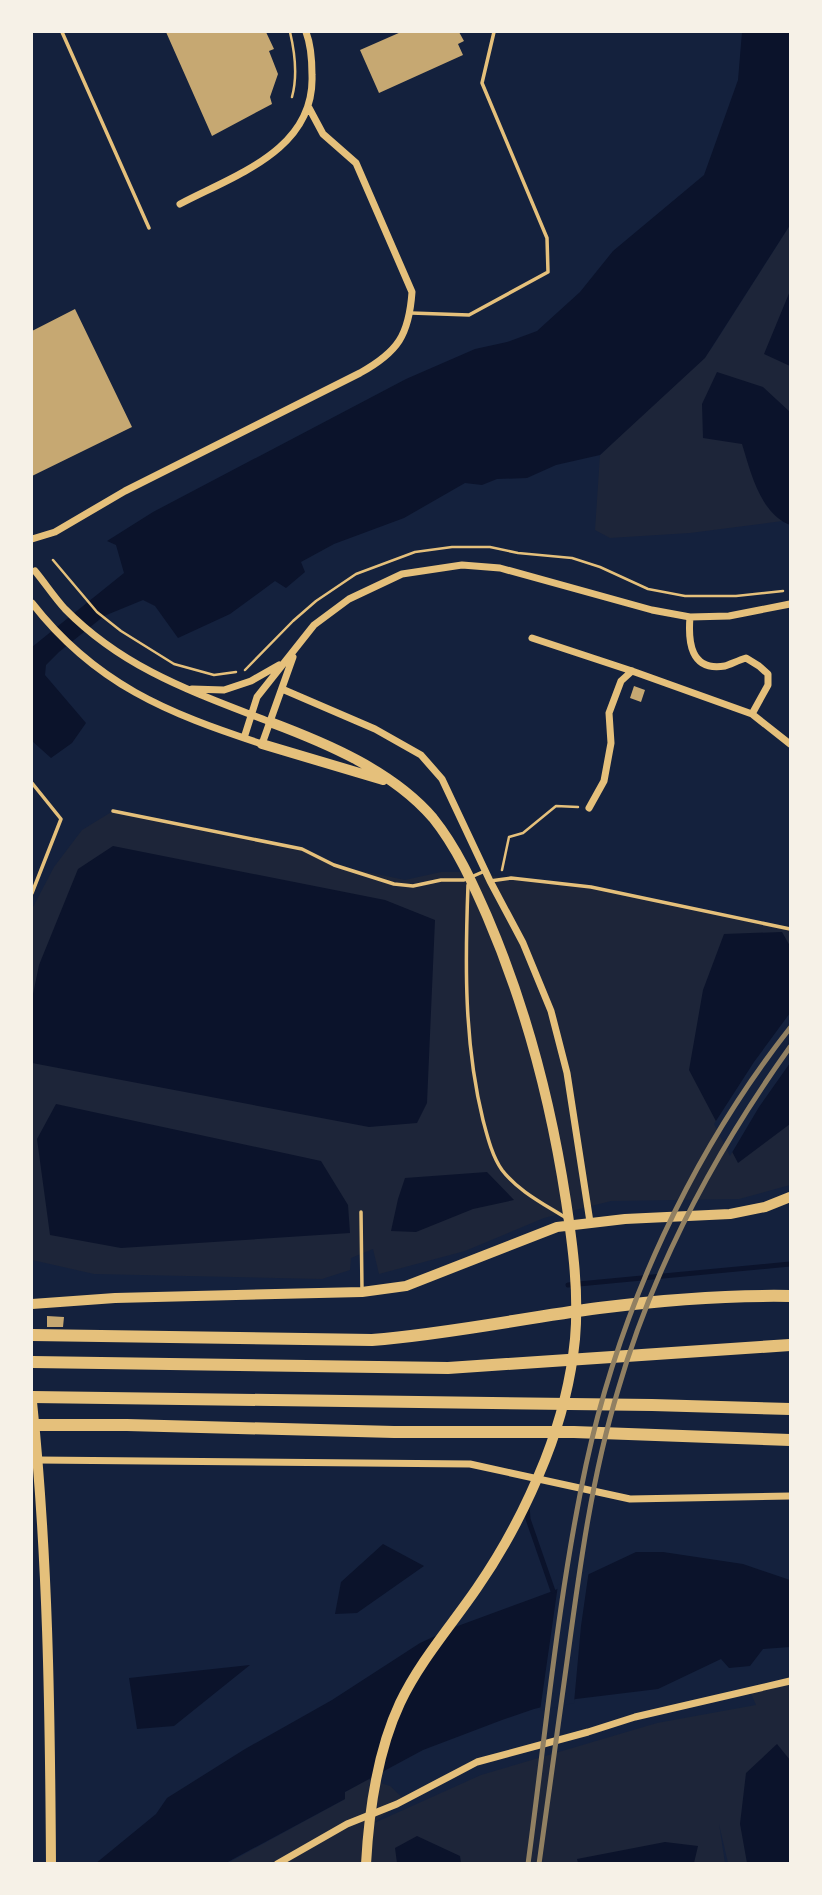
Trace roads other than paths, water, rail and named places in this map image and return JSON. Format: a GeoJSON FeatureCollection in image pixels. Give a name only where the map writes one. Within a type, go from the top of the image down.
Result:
{"type":"FeatureCollection","features":[{"type":"Feature","properties":{"kind":"main road"},"geometry":{"type":"LineString","coordinates":[[32,1335],[372,1340],[419,1336],[598,1308],[658,1302],[790,1296]]}},
{"type":"Feature","properties":{"kind":"main road"},"geometry":{"type":"LineString","coordinates":[[32,1362],[449,1368],[790,1345]]}},
{"type":"Feature","properties":{"kind":"main road"},"geometry":{"type":"LineString","coordinates":[[32,1399],[127,1398],[790,1409]]}},
{"type":"Feature","properties":{"kind":"main road"},"geometry":{"type":"LineString","coordinates":[[32,1425],[394,1432],[574,1432],[790,1440]]}},
{"type":"Feature","properties":{"kind":"street"},"geometry":{"type":"LineString","coordinates":[[180,204],[265,160],[280,149],[297,128],[308,106],[312,82],[310,33]]}},
{"type":"Feature","properties":{"kind":"street"},"geometry":{"type":"LineString","coordinates":[[32,538],[55,532],[125,491],[370,367],[387,356],[403,337],[411,313],[412,292],[356,163],[323,134],[308,106]]}},
{"type":"Feature","properties":{"kind":"street"},"geometry":{"type":"LineString","coordinates":[[244,738],[257,697],[314,625],[349,599],[402,574],[463,565],[500,568],[652,610],[690,617],[729,616],[790,604]]}},
{"type":"Feature","properties":{"kind":"street"},"geometry":{"type":"LineString","coordinates":[[35,571],[63,607],[116,653],[157,677],[313,738],[361,762],[411,796],[431,817],[462,862],[499,945],[525,1017],[547,1098],[575,1266],[575,1338],[568,1388],[545,1460],[507,1541],[480,1584],[421,1666],[391,1724],[374,1794],[366,1864]]}},
{"type":"Feature","properties":{"kind":"street"},"geometry":{"type":"LineString","coordinates":[[32,603],[47,623],[66,641],[136,695],[178,715],[244,738],[390,782]]}},
{"type":"Feature","properties":{"kind":"street"},"geometry":{"type":"LineString","coordinates":[[690,617],[692,654],[700,662],[726,666],[746,658],[768,674],[768,685],[752,714]]}},
{"type":"Feature","properties":{"kind":"street"},"geometry":{"type":"LineString","coordinates":[[532,638],[752,714],[790,744]]}},
{"type":"Feature","properties":{"kind":"street"},"geometry":{"type":"LineString","coordinates":[[185,689],[224,690],[251,681],[275,669],[294,651]]}},
{"type":"Feature","properties":{"kind":"street"},"geometry":{"type":"LineString","coordinates":[[262,744],[294,651]]}},
{"type":"Feature","properties":{"kind":"street"},"geometry":{"type":"LineString","coordinates":[[589,808],[604,780],[611,743],[609,713],[621,681],[632,671]]}},
{"type":"Feature","properties":{"kind":"street"},"geometry":{"type":"LineString","coordinates":[[282,689],[375,729],[421,755],[442,779],[485,871],[523,943],[551,1011],[567,1073],[590,1222]]}},
{"type":"Feature","properties":{"kind":"street"},"geometry":{"type":"LineString","coordinates":[[32,1304],[115,1298],[362,1292],[406,1286],[557,1227],[590,1222],[730,1214],[765,1207],[790,1197]]}},
{"type":"Feature","properties":{"kind":"street"},"geometry":{"type":"LineString","coordinates":[[32,1399],[50,1678],[51,1864]]}},
{"type":"Feature","properties":{"kind":"street"},"geometry":{"type":"LineString","coordinates":[[38,1460],[470,1464],[630,1499],[790,1496]]}},
{"type":"Feature","properties":{"kind":"street"},"geometry":{"type":"LineString","coordinates":[[277,1864],[347,1824],[397,1804],[477,1762],[635,1717],[790,1681]]}},
{"type":"Feature","properties":{"kind":"lane"},"geometry":{"type":"LineString","coordinates":[[62,32],[149,228]]}},
{"type":"Feature","properties":{"kind":"lane"},"geometry":{"type":"LineString","coordinates":[[411,313],[469,315],[548,272],[547,238],[482,83],[494,32]]}},
{"type":"Feature","properties":{"kind":"lane"},"geometry":{"type":"LineString","coordinates":[[32,783],[61,819],[32,893]]}},
{"type":"Feature","properties":{"kind":"lane"},"geometry":{"type":"LineString","coordinates":[[113,811],[302,849],[334,864],[394,884],[413,886],[441,880],[469,879],[485,871]]}},
{"type":"Feature","properties":{"kind":"lane"},"geometry":{"type":"LineString","coordinates":[[490,881],[511,878],[590,887],[790,929]]}},
{"type":"Feature","properties":{"kind":"lane"},"geometry":{"type":"LineString","coordinates":[[469,879],[466,999],[475,1088],[488,1139],[501,1169],[537,1201],[575,1225]]}},
{"type":"Feature","properties":{"kind":"lane"},"geometry":{"type":"LineString","coordinates":[[361,1212],[362,1292]]}},
{"type":"Feature","properties":{"kind":"waterway"},"geometry":{"type":"LineString","coordinates":[[568,1285],[790,1264]]}},
{"type":"Feature","properties":{"kind":"waterway"},"geometry":{"type":"LineString","coordinates":[[527,1506],[528,1519],[553,1591]]}},
{"type":"Feature","properties":{"kind":"railway"},"geometry":{"type":"LineString","coordinates":[[528,1864],[560,1614],[576,1514],[600,1406],[618,1348],[639,1291],[691,1180],[721,1127],[790,1028]]}},
{"type":"Feature","properties":{"kind":"railway"},"geometry":{"type":"LineString","coordinates":[[539,1864],[577,1587],[601,1455],[618,1390],[650,1298],[689,1211],[737,1127],[790,1047]]}}]}
